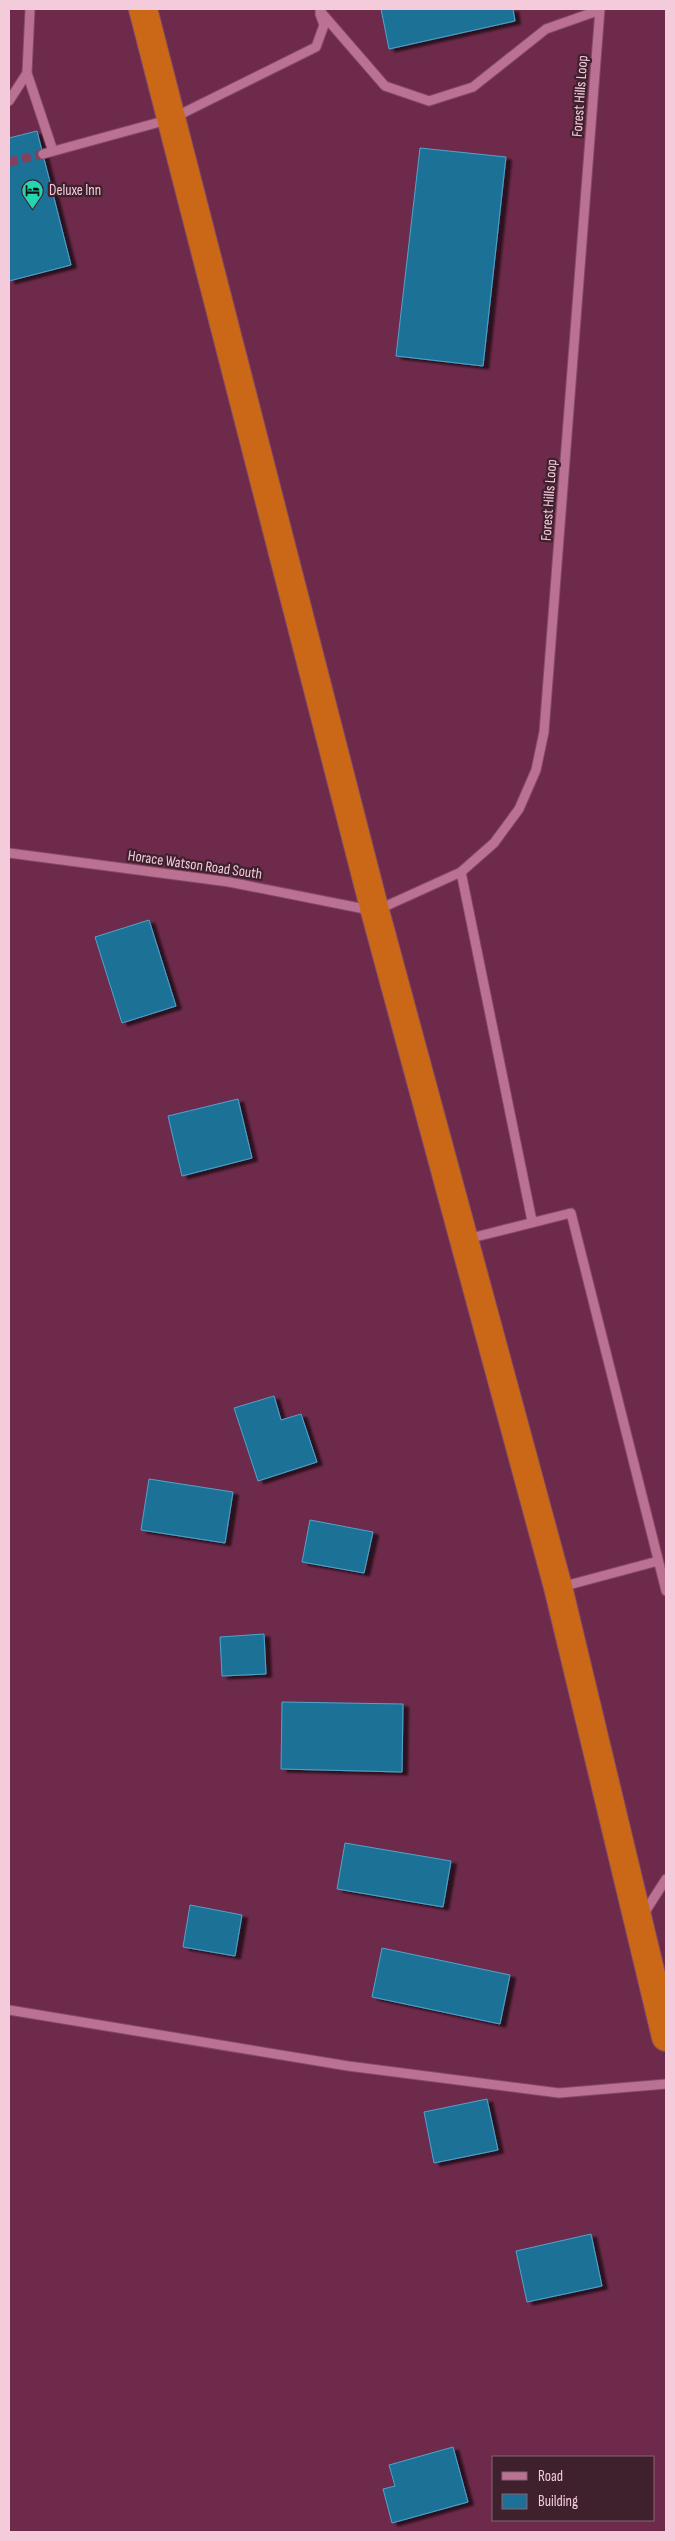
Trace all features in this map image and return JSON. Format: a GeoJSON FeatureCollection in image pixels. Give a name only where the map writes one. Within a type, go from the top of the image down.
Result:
{"type":"FeatureCollection","features":[{"type":"Feature","properties":{"kind":"highway"},"geometry":{"type":"LineString","coordinates":[[143,9],[376,911],[558,1588],[665,2030]]}},
{"type":"Feature","properties":{"kind":"street"},"geometry":{"type":"LineString","coordinates":[[30,9],[27,73],[53,151]]}},
{"type":"Feature","properties":{"kind":"street"},"geometry":{"type":"LineString","coordinates":[[43,154],[172,119],[316,47],[324,25],[319,10]]}},
{"type":"Feature","properties":{"kind":"street"},"geometry":{"type":"LineString","coordinates":[[319,10],[385,86],[429,101],[472,87],[546,28],[600,10]]}},
{"type":"Feature","properties":{"kind":"street","name":"Forest Hills Loop"},"geometry":{"type":"LineString","coordinates":[[376,911],[462,872],[494,843],[519,809],[536,770],[544,732],[600,10]]}},
{"type":"Feature","properties":{"kind":"street"},"geometry":{"type":"LineString","coordinates":[[9,102],[27,73]]}},
{"type":"Feature","properties":{"kind":"street","name":"Horace Watson Road South"},"geometry":{"type":"LineString","coordinates":[[9,853],[229,882],[376,911]]}},
{"type":"Feature","properties":{"kind":"street"},"geometry":{"type":"LineString","coordinates":[[462,872],[532,1221]]}},
{"type":"Feature","properties":{"kind":"street"},"geometry":{"type":"LineString","coordinates":[[464,1240],[532,1221],[571,1213],[666,1591]]}},
{"type":"Feature","properties":{"kind":"street"},"geometry":{"type":"LineString","coordinates":[[558,1588],[658,1561]]}},
{"type":"Feature","properties":{"kind":"street"},"geometry":{"type":"LineString","coordinates":[[639,1921],[666,1880]]}},
{"type":"Feature","properties":{"kind":"street"},"geometry":{"type":"LineString","coordinates":[[9,2010],[348,2066],[559,2093],[666,2084]]}},
{"type":"Feature","properties":{"kind":"building"},"geometry":{"type":"Polygon","coordinates":[[[381,9],[513,9],[515,21],[389,49],[381,9]]]}},
{"type":"Feature","properties":{"kind":"building","name":"Deluxe Inn"},"geometry":{"type":"Polygon","coordinates":[[[37,131],[71,265],[9,281],[9,138],[37,131]]]}},
{"type":"Feature","properties":{"kind":"building"},"geometry":{"type":"Polygon","coordinates":[[[420,148],[506,157],[483,366],[396,356],[420,148]]]}},
{"type":"Feature","properties":{"kind":"building"},"geometry":{"type":"Polygon","coordinates":[[[149,920],[176,1006],[122,1023],[95,937],[149,920]]]}},
{"type":"Feature","properties":{"kind":"building"},"geometry":{"type":"Polygon","coordinates":[[[238,1099],[252,1158],[182,1176],[168,1116],[238,1099]]]}},
{"type":"Feature","properties":{"kind":"building"},"geometry":{"type":"Polygon","coordinates":[[[274,1396],[281,1420],[301,1414],[317,1462],[258,1481],[234,1408],[274,1396]]]}},
{"type":"Feature","properties":{"kind":"building"},"geometry":{"type":"Polygon","coordinates":[[[149,1479],[233,1492],[225,1543],[141,1530],[149,1479]]]}},
{"type":"Feature","properties":{"kind":"building"},"geometry":{"type":"Polygon","coordinates":[[[310,1520],[373,1532],[364,1573],[302,1562],[310,1520]]]}},
{"type":"Feature","properties":{"kind":"building"},"geometry":{"type":"Polygon","coordinates":[[[264,1634],[266,1674],[222,1676],[220,1637],[264,1634]]]}},
{"type":"Feature","properties":{"kind":"building"},"geometry":{"type":"Polygon","coordinates":[[[282,1702],[403,1704],[402,1772],[281,1769],[282,1702]]]}},
{"type":"Feature","properties":{"kind":"building"},"geometry":{"type":"Polygon","coordinates":[[[345,1843],[451,1861],[443,1907],[337,1889],[345,1843]]]}},
{"type":"Feature","properties":{"kind":"building"},"geometry":{"type":"Polygon","coordinates":[[[190,1905],[242,1915],[235,1956],[183,1947],[190,1905]]]}},
{"type":"Feature","properties":{"kind":"building"},"geometry":{"type":"Polygon","coordinates":[[[382,1948],[510,1975],[500,2024],[372,1997],[382,1948]]]}},
{"type":"Feature","properties":{"kind":"building"},"geometry":{"type":"Polygon","coordinates":[[[487,2099],[498,2150],[434,2163],[424,2112],[487,2099]]]}},
{"type":"Feature","properties":{"kind":"building"},"geometry":{"type":"Polygon","coordinates":[[[591,2234],[602,2286],[527,2302],[516,2251],[591,2234]]]}},
{"type":"Feature","properties":{"kind":"building"},"geometry":{"type":"Polygon","coordinates":[[[453,2447],[468,2502],[392,2523],[383,2489],[395,2486],[389,2465],[453,2447]]]}},
{"type":"Feature","properties":{"kind":"tunnel"},"geometry":{"type":"LineString","coordinates":[[9,162],[43,154]]}},
{"type":"Feature","properties":{"kind":"place","name":"Deluxe Inn"},"geometry":{"type":"Point","coordinates":[33,209]}}]}
